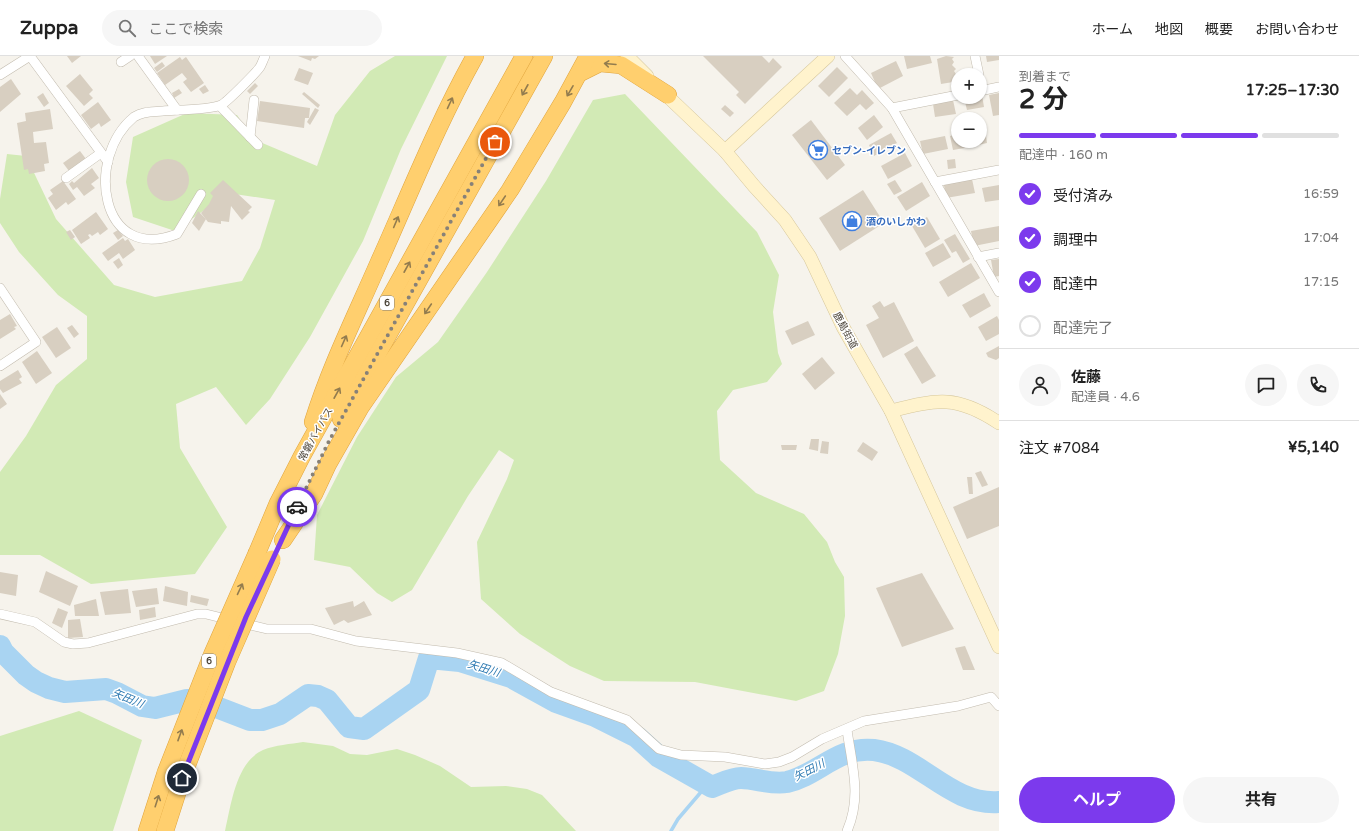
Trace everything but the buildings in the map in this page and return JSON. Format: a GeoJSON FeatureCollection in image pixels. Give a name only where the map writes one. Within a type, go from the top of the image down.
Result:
{"type":"FeatureCollection","features":[{"type":"Feature","properties":{"kind":"highway"},"geometry":{"type":"LineString","coordinates":[[302,456],[325,384],[411,189],[455,93],[475,56]]}},
{"type":"Feature","properties":{"kind":"highway","name":"常磐バイパス"},"geometry":{"type":"LineString","coordinates":[[165,831],[182,778],[265,556],[278,503],[302,456],[524,56]]}},
{"type":"Feature","properties":{"kind":"highway","name":"常磐バイパス"},"geometry":{"type":"LineString","coordinates":[[147,831],[166,772],[212,655],[265,556],[283,540],[306,487],[329,441],[544,56]]}},
{"type":"Feature","properties":{"kind":"highway"},"geometry":{"type":"LineString","coordinates":[[283,540],[314,494],[328,464],[360,408],[510,190],[580,73],[588,56]]}},
{"type":"Feature","properties":{"kind":"highway"},"geometry":{"type":"LineString","coordinates":[[580,73],[600,63],[621,65],[668,96]]}},
{"type":"Feature","properties":{"kind":"street"},"geometry":{"type":"LineString","coordinates":[[0,75],[30,56],[108,162]]}},
{"type":"Feature","properties":{"kind":"street"},"geometry":{"type":"LineString","coordinates":[[121,62],[130,56]]}},
{"type":"Feature","properties":{"kind":"street"},"geometry":{"type":"LineString","coordinates":[[138,56],[177,110]]}},
{"type":"Feature","properties":{"kind":"street"},"geometry":{"type":"LineString","coordinates":[[201,194],[178,234],[153,240],[131,235],[113,216],[109,205],[105,182],[108,162],[117,138],[123,128],[142,112],[220,106],[260,68],[265,56]]}},
{"type":"Feature","properties":{"kind":"street","name":"鹿島街道"},"geometry":{"type":"LineString","coordinates":[[628,56],[725,151],[785,220],[810,257],[843,327],[891,411],[999,647]]}},
{"type":"Feature","properties":{"kind":"street"},"geometry":{"type":"LineString","coordinates":[[725,151],[828,56]]}},
{"type":"Feature","properties":{"kind":"street"},"geometry":{"type":"LineString","coordinates":[[845,56],[892,108],[999,292]]}},
{"type":"Feature","properties":{"kind":"street"},"geometry":{"type":"LineString","coordinates":[[975,56],[978,68]]}},
{"type":"Feature","properties":{"kind":"street"},"geometry":{"type":"LineString","coordinates":[[987,88],[999,87]]}},
{"type":"Feature","properties":{"kind":"street"},"geometry":{"type":"LineString","coordinates":[[892,108],[951,96]]}},
{"type":"Feature","properties":{"kind":"street"},"geometry":{"type":"LineString","coordinates":[[250,137],[254,100]]}},
{"type":"Feature","properties":{"kind":"street"},"geometry":{"type":"LineString","coordinates":[[220,106],[258,144]]}},
{"type":"Feature","properties":{"kind":"street"},"geometry":{"type":"LineString","coordinates":[[66,178],[101,153]]}},
{"type":"Feature","properties":{"kind":"street"},"geometry":{"type":"LineString","coordinates":[[935,182],[999,170]]}},
{"type":"Feature","properties":{"kind":"street"},"geometry":{"type":"LineString","coordinates":[[978,257],[999,253]]}},
{"type":"Feature","properties":{"kind":"street"},"geometry":{"type":"LineString","coordinates":[[0,288],[36,342],[0,366]]}},
{"type":"Feature","properties":{"kind":"street"},"geometry":{"type":"LineString","coordinates":[[891,411],[928,402],[945,401],[960,404],[983,412],[999,423]]}},
{"type":"Feature","properties":{"kind":"street"},"geometry":{"type":"LineString","coordinates":[[0,614],[35,622],[58,639],[73,644],[88,643],[197,614],[206,614],[267,629],[311,629],[362,642],[457,653],[502,663],[551,692],[627,720],[659,749],[681,755],[725,757],[765,764],[779,762],[792,757],[822,738],[847,730],[864,721],[958,706],[991,697],[999,706]]}},
{"type":"Feature","properties":{"kind":"street"},"geometry":{"type":"LineString","coordinates":[[847,730],[856,795],[854,814],[847,831]]}},
{"type":"Feature","properties":{"kind":"green space"},"geometry":{"type":"Polygon","coordinates":[[[395,56],[447,56],[401,149],[363,241],[310,337],[270,399],[246,425],[216,387],[176,404],[180,448],[227,527],[195,574],[91,584],[40,555],[0,555],[0,472],[26,436],[56,385],[87,359],[87,316],[58,295],[19,252],[0,223],[0,199],[7,154],[26,156],[56,219],[114,285],[155,297],[242,281],[260,248],[275,200],[228,193],[175,231],[133,217],[126,182],[133,137],[187,113],[237,115],[253,139],[317,166],[335,115],[370,71],[395,56]]]}},
{"type":"Feature","properties":{"kind":"green space"},"geometry":{"type":"Polygon","coordinates":[[[625,94],[757,232],[779,275],[773,312],[778,353],[782,364],[767,382],[733,390],[717,411],[720,460],[756,493],[804,514],[827,542],[835,562],[844,577],[845,616],[838,654],[824,691],[796,701],[695,682],[604,681],[570,666],[520,634],[481,599],[477,542],[507,479],[514,460],[499,450],[468,496],[412,590],[392,602],[377,593],[350,567],[314,560],[317,515],[357,437],[396,377],[438,342],[487,272],[546,181],[593,100],[625,94]]]}},
{"type":"Feature","properties":{"kind":"green space"},"geometry":{"type":"Polygon","coordinates":[[[79,711],[142,740],[113,831],[0,831],[0,736],[79,711]]]}},
{"type":"Feature","properties":{"kind":"green space"},"geometry":{"type":"Polygon","coordinates":[[[303,742],[333,746],[350,754],[367,755],[397,749],[440,766],[471,787],[506,786],[527,789],[542,795],[576,831],[225,831],[236,785],[247,764],[254,756],[268,748],[303,742]]]}},
{"type":"Feature","properties":{"kind":"waterway","name":"矢田川"},"geometry":{"type":"LineString","coordinates":[[0,646],[3,652],[26,675],[49,688],[65,692],[106,689],[142,706],[155,708],[187,700],[198,700],[250,720],[262,720],[280,714],[308,695],[318,696],[327,700],[349,727],[364,729],[419,690],[429,658],[460,661],[511,677],[556,702],[595,716],[637,737],[659,757],[712,787],[737,778],[775,783],[787,782],[809,773],[850,752],[874,750],[891,754],[906,761],[950,789],[965,796],[981,801],[999,802]]}},
{"type":"Feature","properties":{"kind":"waterway"},"geometry":{"type":"LineString","coordinates":[[671,831],[678,819],[707,785]]}},
{"type":"Feature","properties":{"kind":"way so far"},"geometry":{"type":"LineString","coordinates":[[297,507],[329,441],[495,142]]}},
{"type":"Feature","properties":{"kind":"place","name":"セブン-イレブン"},"geometry":{"type":"Point","coordinates":[818,150]}},
{"type":"Feature","properties":{"kind":"place","name":"酒のいしかわ"},"geometry":{"type":"Point","coordinates":[852,221]}},
{"type":"Feature","properties":{"kind":"route"},"geometry":{"type":"LineString","coordinates":[[182,778],[204,719],[246,617],[297,507]]}}]}
